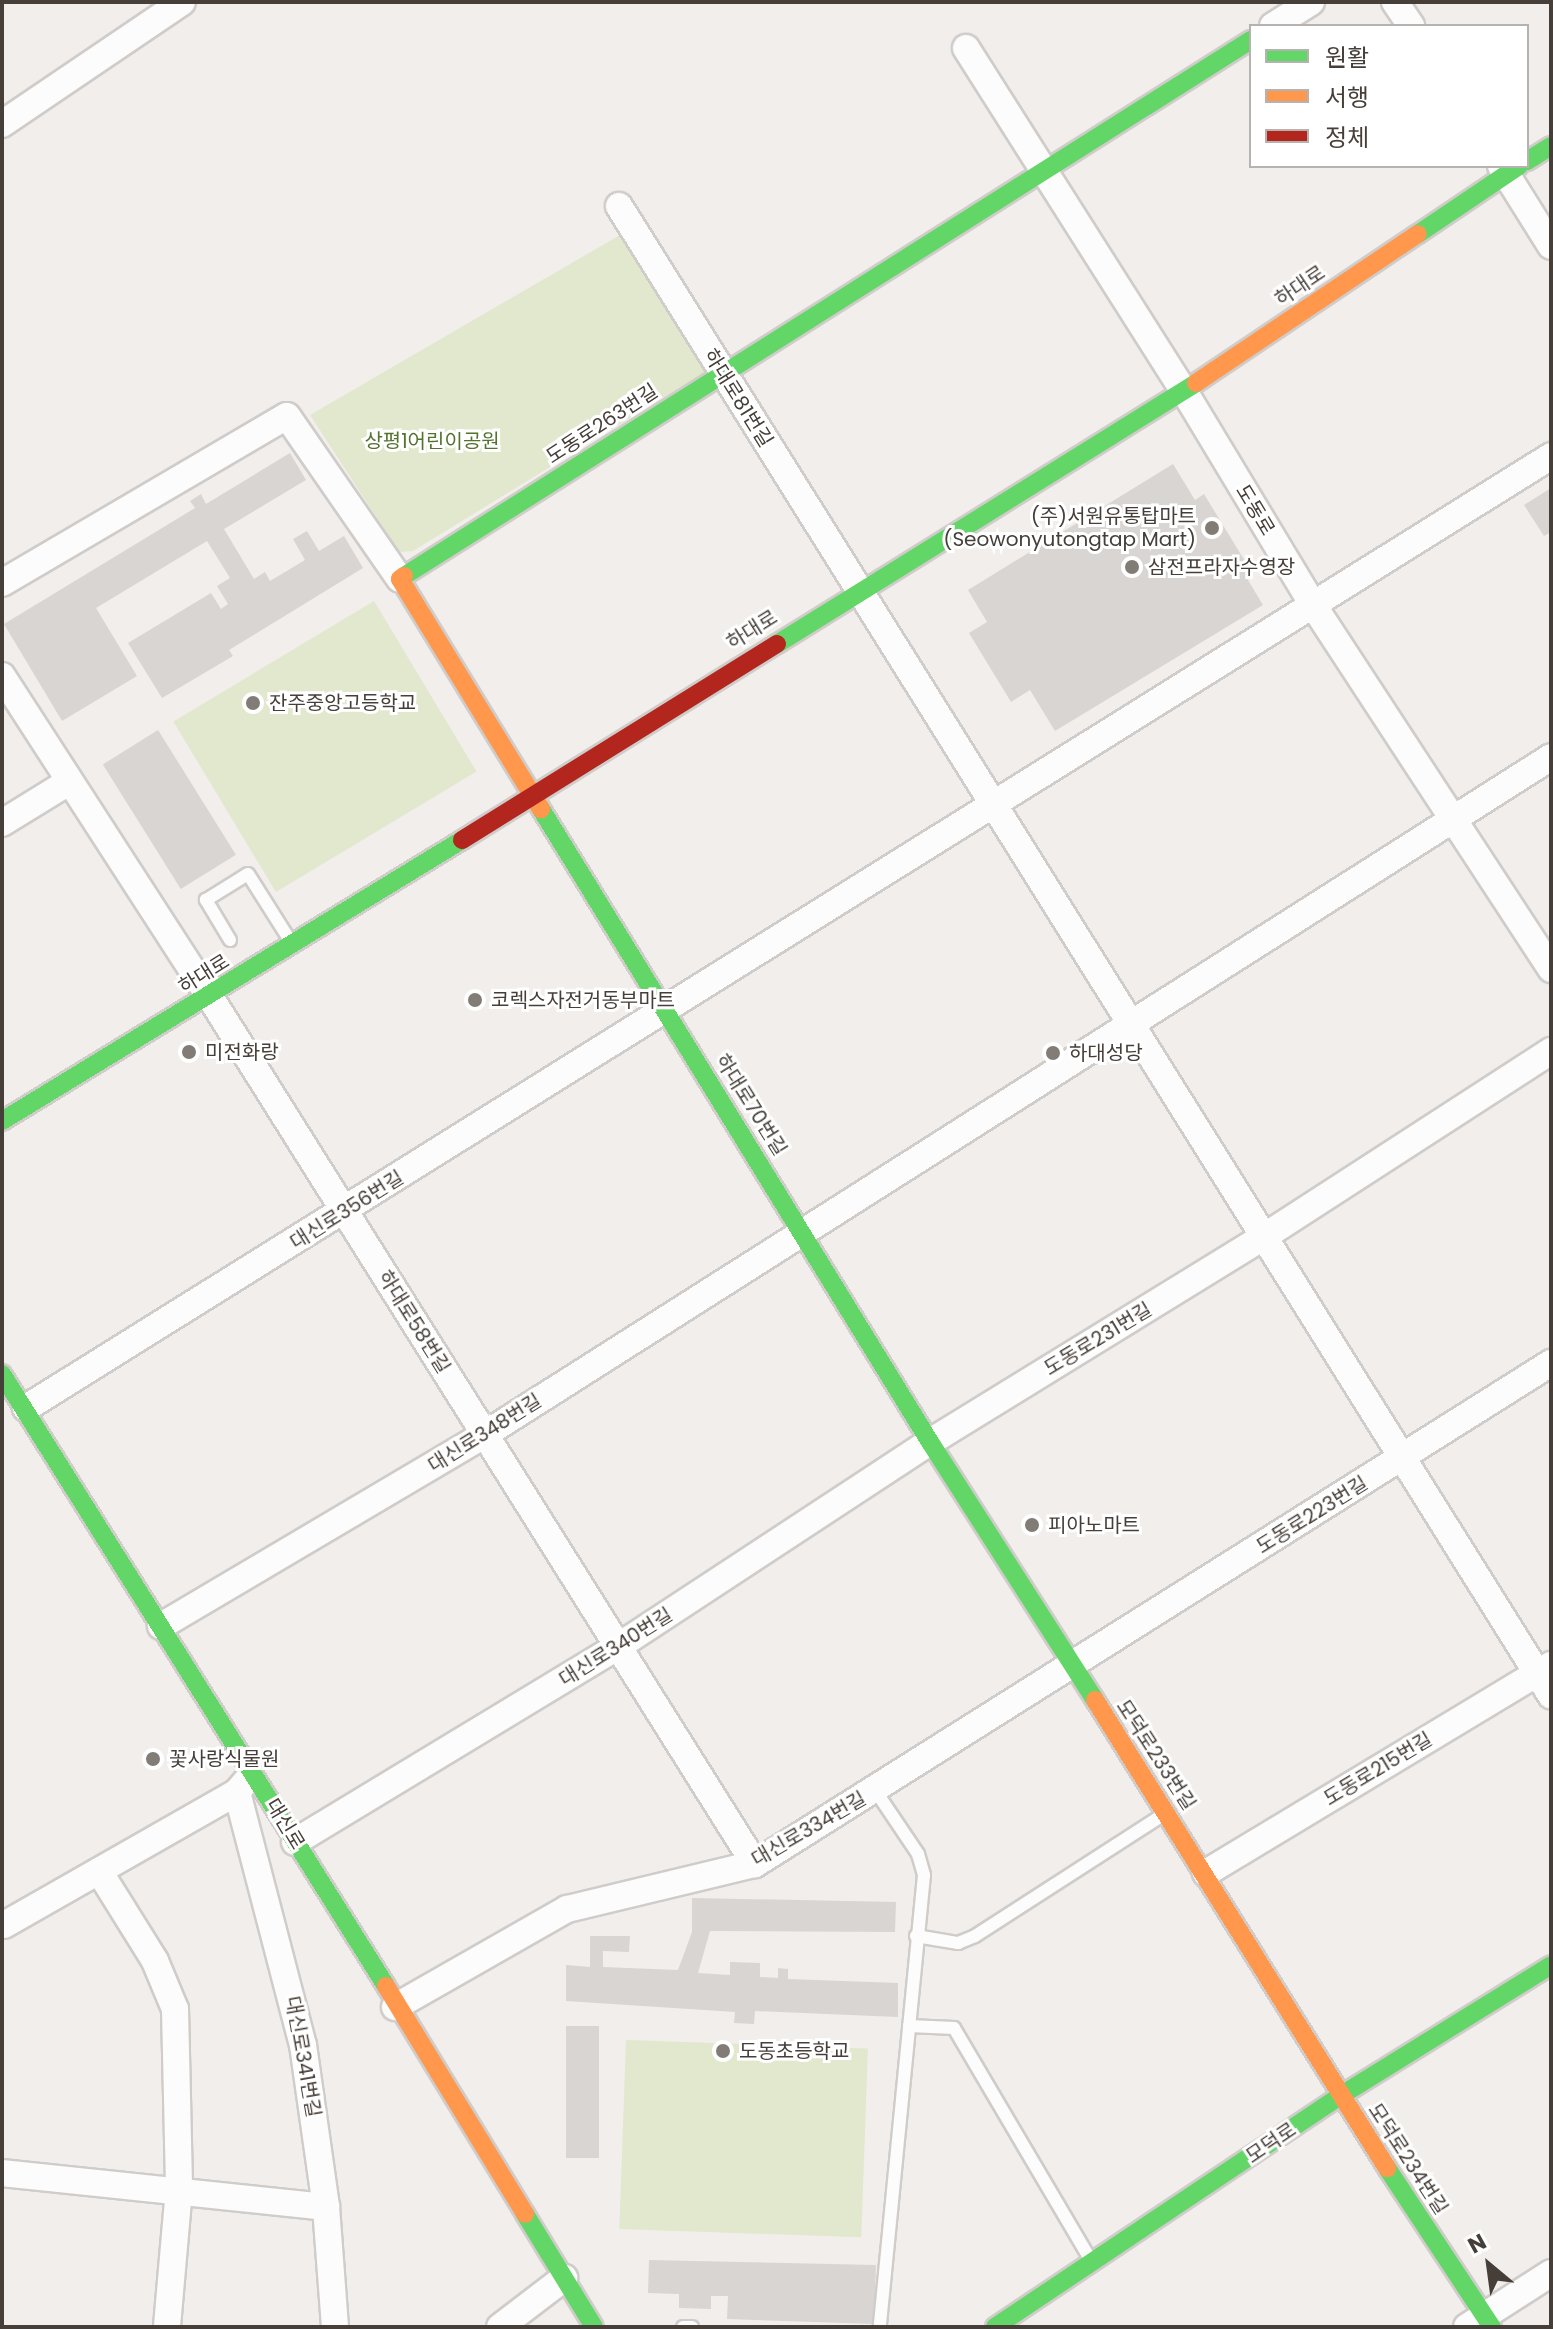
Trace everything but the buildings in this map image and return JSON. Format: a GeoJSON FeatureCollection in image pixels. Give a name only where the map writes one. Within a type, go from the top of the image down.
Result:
{"type":"FeatureCollection","features":[{"type":"Feature","properties":{"kind":"street"},"geometry":{"type":"LineString","coordinates":[[2,124],[182,2]]}},
{"type":"Feature","properties":{"kind":"street"},"geometry":{"type":"LineString","coordinates":[[1276,24],[1311,2]]}},
{"type":"Feature","properties":{"kind":"street"},"geometry":{"type":"LineString","coordinates":[[1395,2],[1410,24]]}},
{"type":"Feature","properties":{"kind":"street","name":"도동로263번길"},"geometry":{"type":"LineString","coordinates":[[400,579],[1249,41]]}},
{"type":"Feature","properties":{"kind":"street","name":"도동로"},"geometry":{"type":"LineString","coordinates":[[966,48],[1041,172],[1184,391],[1313,605],[1455,816],[1551,969]]}},
{"type":"Feature","properties":{"kind":"street","name":"하대로"},"geometry":{"type":"LineString","coordinates":[[1529,158],[1551,146]]}},
{"type":"Feature","properties":{"kind":"street","name":"하대로"},"geometry":{"type":"LineString","coordinates":[[2,1121],[210,997],[858,590],[1184,391],[1512,168]]}},
{"type":"Feature","properties":{"kind":"street"},"geometry":{"type":"LineString","coordinates":[[1513,168],[1551,246]]}},
{"type":"Feature","properties":{"kind":"street","name":"하대로81번길"},"geometry":{"type":"LineString","coordinates":[[619,206],[994,809],[1265,1236]]}},
{"type":"Feature","properties":{"kind":"street"},"geometry":{"type":"LineString","coordinates":[[2,583],[287,416],[400,579],[534,792]]}},
{"type":"Feature","properties":{"kind":"street","name":"대신로356번길"},"geometry":{"type":"LineString","coordinates":[[26,1408],[994,809],[1551,456]]}},
{"type":"Feature","properties":{"kind":"street","name":"하대로58번길"},"geometry":{"type":"LineString","coordinates":[[2,676],[67,783],[210,997],[755,1864]]}},
{"type":"Feature","properties":{"kind":"street","name":"대신로348번길"},"geometry":{"type":"LineString","coordinates":[[161,1626],[484,1435],[802,1229],[1551,757]]}},
{"type":"Feature","properties":{"kind":"street"},"geometry":{"type":"LineString","coordinates":[[2,823],[67,783]]}},
{"type":"Feature","properties":{"kind":"street","name":"하대로70번길"},"geometry":{"type":"LineString","coordinates":[[534,792],[930,1442]]}},
{"type":"Feature","properties":{"kind":"street","name":"도동로231번길"},"geometry":{"type":"LineString","coordinates":[[930,1442],[1265,1236],[1551,1051]]}},
{"type":"Feature","properties":{"kind":"street"},"geometry":{"type":"LineString","coordinates":[[1265,1236],[1401,1459],[1547,1677]]}},
{"type":"Feature","properties":{"kind":"street","name":"도동로223번길"},"geometry":{"type":"LineString","coordinates":[[1074,1667],[1551,1363]]}},
{"type":"Feature","properties":{"kind":"street","name":"대신로"},"geometry":{"type":"LineString","coordinates":[[2,1374],[254,1771],[395,2007],[594,2327]]}},
{"type":"Feature","properties":{"kind":"street","name":"대신로340번길"},"geometry":{"type":"LineString","coordinates":[[295,1842],[619,1646],[930,1442]]}},
{"type":"Feature","properties":{"kind":"street","name":"모덕로233번길"},"geometry":{"type":"LineString","coordinates":[[930,1442],[1206,1873],[1340,2096]]}},
{"type":"Feature","properties":{"kind":"street","name":"대신로334번길"},"geometry":{"type":"LineString","coordinates":[[395,2007],[567,1909],[755,1864],[1074,1667]]}},
{"type":"Feature","properties":{"kind":"street","name":"도동로215번길"},"geometry":{"type":"LineString","coordinates":[[1206,1873],[1547,1677]]}},
{"type":"Feature","properties":{"kind":"street"},"geometry":{"type":"LineString","coordinates":[[2,1927],[237,1792],[254,1771]]}},
{"type":"Feature","properties":{"kind":"street","name":"대신로341번길"},"geometry":{"type":"LineString","coordinates":[[237,1792],[303,2045],[326,2207],[335,2327]]}},
{"type":"Feature","properties":{"kind":"street"},"geometry":{"type":"LineString","coordinates":[[99,1871],[155,1961],[175,2009],[179,2189],[167,2327]]}},
{"type":"Feature","properties":{"kind":"street","name":"모덕로"},"geometry":{"type":"LineString","coordinates":[[1013,2322],[1340,2096],[1551,1965]]}},
{"type":"Feature","properties":{"kind":"street","name":"모덕로234번길"},"geometry":{"type":"LineString","coordinates":[[1340,2096],[1481,2323]]}},
{"type":"Feature","properties":{"kind":"street"},"geometry":{"type":"LineString","coordinates":[[2,2173],[179,2189],[326,2207]]}},
{"type":"Feature","properties":{"kind":"street"},"geometry":{"type":"LineString","coordinates":[[1481,2323],[1551,2273]]}},
{"type":"Feature","properties":{"kind":"street"},"geometry":{"type":"LineString","coordinates":[[500,2327],[564,2278]]}},
{"type":"Feature","properties":{"kind":"street"},"geometry":{"type":"LineString","coordinates":[[539,2297],[539,2327]]}},
{"type":"Feature","properties":{"kind":"lane"},"geometry":{"type":"LineString","coordinates":[[230,940],[206,900],[248,874],[292,945]]}},
{"type":"Feature","properties":{"kind":"lane"},"geometry":{"type":"LineString","coordinates":[[875,1790],[918,1854],[924,1875],[880,2327]]}},
{"type":"Feature","properties":{"kind":"lane"},"geometry":{"type":"LineString","coordinates":[[916,1936],[958,1943],[975,1936],[1167,1813]]}},
{"type":"Feature","properties":{"kind":"lane"},"geometry":{"type":"LineString","coordinates":[[909,2026],[954,2028],[1093,2264]]}},
{"type":"Feature","properties":{"kind":"lane"},"geometry":{"type":"LineString","coordinates":[[683,2327],[692,2327]]}},
{"type":"Feature","properties":{"kind":"green space","name":"상평1어린이공원"},"geometry":{"type":"Polygon","coordinates":[[[620,235],[705,372],[413,551],[399,552],[310,415],[620,235]]]}},
{"type":"Feature","properties":{"kind":"green space"},"geometry":{"type":"Polygon","coordinates":[[[374,601],[476,772],[276,892],[173,722],[374,601]]]}},
{"type":"Feature","properties":{"kind":"green space"},"geometry":{"type":"Polygon","coordinates":[[[626,2040],[868,2048],[861,2237],[619,2229],[626,2040]]]}},
{"type":"Feature","properties":{"kind":"traffic: fast"},"geometry":{"type":"LineString","coordinates":[[404,576],[1249,41]]}},
{"type":"Feature","properties":{"kind":"traffic: fast"},"geometry":{"type":"LineString","coordinates":[[1529,160],[1551,146]]}},
{"type":"Feature","properties":{"kind":"traffic: fast"},"geometry":{"type":"LineString","coordinates":[[1418,234],[1516,168]]}},
{"type":"Feature","properties":{"kind":"traffic: fast"},"geometry":{"type":"LineString","coordinates":[[777,644],[1196,383]]}},
{"type":"Feature","properties":{"kind":"traffic: fast"},"geometry":{"type":"LineString","coordinates":[[541,809],[930,1442],[1095,1700]]}},
{"type":"Feature","properties":{"kind":"traffic: fast"},"geometry":{"type":"LineString","coordinates":[[2,1121],[462,840]]}},
{"type":"Feature","properties":{"kind":"traffic: fast"},"geometry":{"type":"LineString","coordinates":[[2,1374],[386,1986]]}},
{"type":"Feature","properties":{"kind":"traffic: fast"},"geometry":{"type":"LineString","coordinates":[[995,2327],[1340,2096],[1551,1965]]}},
{"type":"Feature","properties":{"kind":"traffic: fast"},"geometry":{"type":"LineString","coordinates":[[1387,2168],[1492,2327]]}},
{"type":"Feature","properties":{"kind":"traffic: fast"},"geometry":{"type":"LineString","coordinates":[[525,2214],[594,2327]]}},
{"type":"Feature","properties":{"kind":"traffic: slow"},"geometry":{"type":"LineString","coordinates":[[1196,383],[1418,234]]}},
{"type":"Feature","properties":{"kind":"traffic: slow"},"geometry":{"type":"LineString","coordinates":[[404,576],[400,579],[541,809]]}},
{"type":"Feature","properties":{"kind":"traffic: slow"},"geometry":{"type":"LineString","coordinates":[[1095,1700],[1387,2168]]}},
{"type":"Feature","properties":{"kind":"traffic: slow"},"geometry":{"type":"LineString","coordinates":[[386,1986],[525,2214]]}},
{"type":"Feature","properties":{"kind":"traffic: jam"},"geometry":{"type":"LineString","coordinates":[[462,840],[777,644]]}},
{"type":"Feature","properties":{"kind":"place","name":"(주)서원유통탑마트 (Seowonyutongtap Mart)"},"geometry":{"type":"Point","coordinates":[1212,528]}},
{"type":"Feature","properties":{"kind":"place","name":"삼전프라자수영장"},"geometry":{"type":"Point","coordinates":[1132,567]}},
{"type":"Feature","properties":{"kind":"place","name":"잔주중앙고등학교"},"geometry":{"type":"Point","coordinates":[253,703]}},
{"type":"Feature","properties":{"kind":"place","name":"코렉스자전거동부마트"},"geometry":{"type":"Point","coordinates":[475,1000]}},
{"type":"Feature","properties":{"kind":"place","name":"미전화랑"},"geometry":{"type":"Point","coordinates":[189,1052]}},
{"type":"Feature","properties":{"kind":"place","name":"하대성당"},"geometry":{"type":"Point","coordinates":[1053,1053]}},
{"type":"Feature","properties":{"kind":"place","name":"피아노마트"},"geometry":{"type":"Point","coordinates":[1032,1525]}},
{"type":"Feature","properties":{"kind":"place","name":"꽃사랑식물원"},"geometry":{"type":"Point","coordinates":[153,1759]}},
{"type":"Feature","properties":{"kind":"place","name":"도동초등학교"},"geometry":{"type":"Point","coordinates":[723,2051]}}]}
